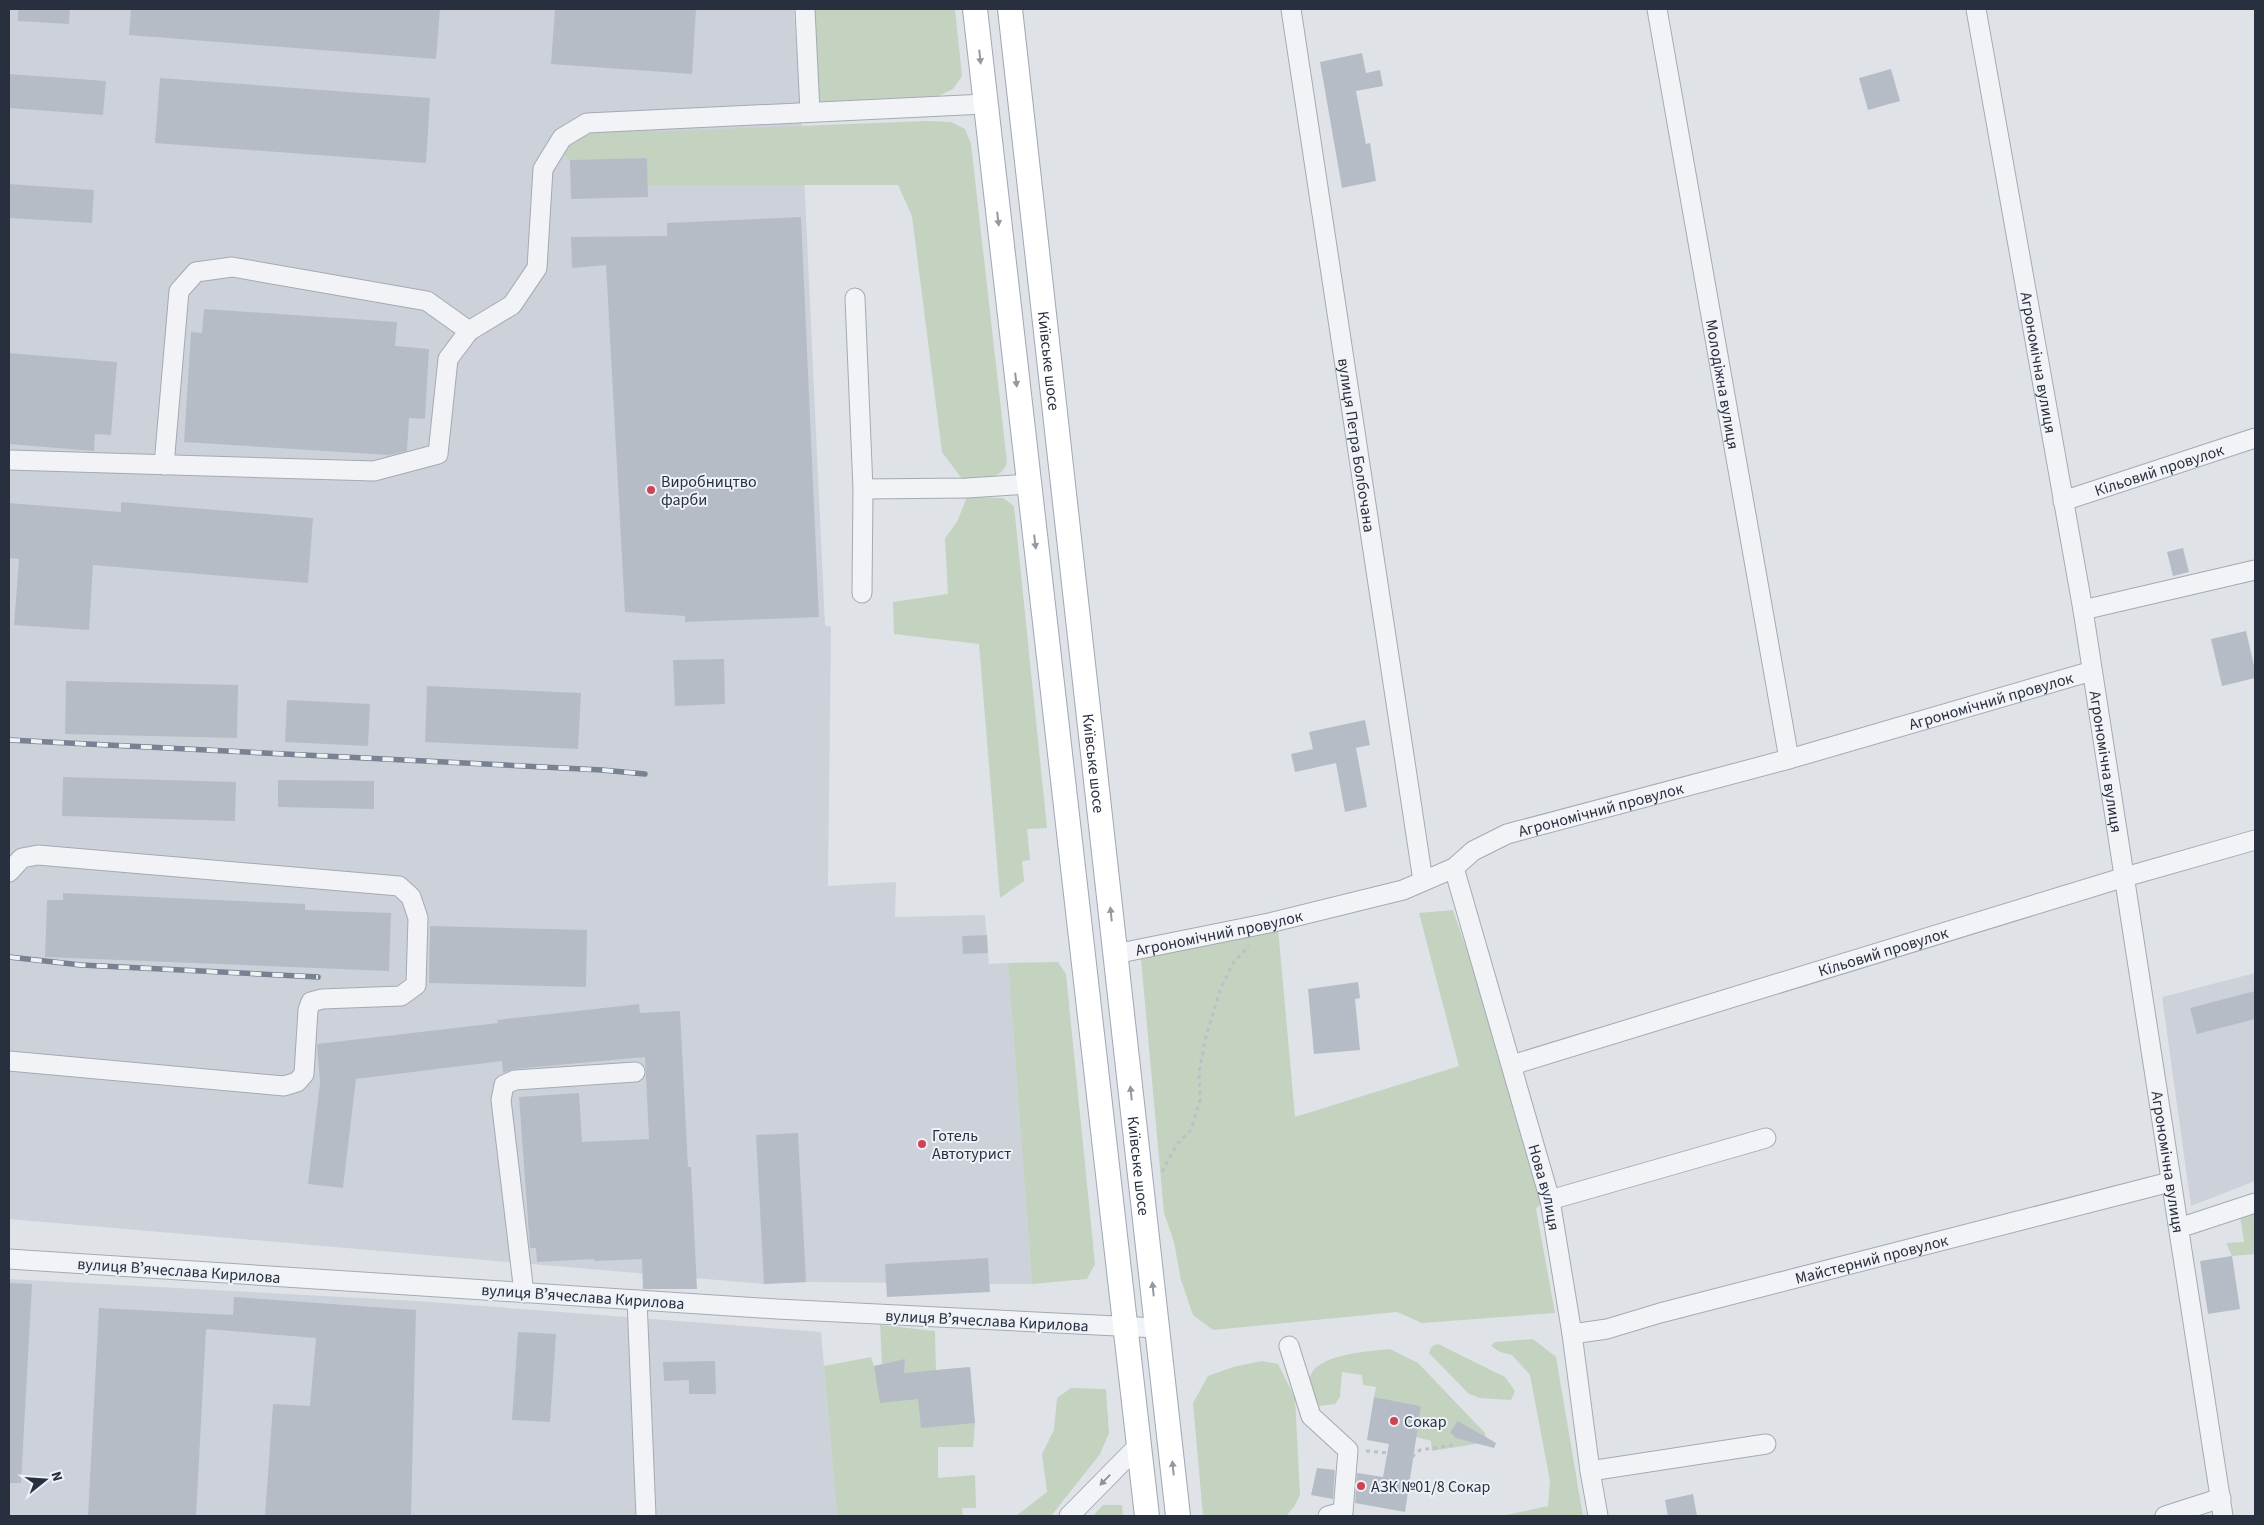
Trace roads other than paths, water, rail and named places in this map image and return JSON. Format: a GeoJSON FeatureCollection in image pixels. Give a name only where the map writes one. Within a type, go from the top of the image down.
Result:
{"type":"FeatureCollection","features":[{"type":"Feature","properties":{"kind":"main road"},"geometry":{"type":"LineString","coordinates":[[975,9],[1147,1516]]}},
{"type":"Feature","properties":{"kind":"main road","name":"Київське шосе"},"geometry":{"type":"LineString","coordinates":[[1010,9],[1178,1516]]}},
{"type":"Feature","properties":{"kind":"street"},"geometry":{"type":"LineString","coordinates":[[805,9],[810,112]]}},
{"type":"Feature","properties":{"kind":"street","name":"вулиця Петра Болбочана"},"geometry":{"type":"LineString","coordinates":[[1291,9],[1423,881]]}},
{"type":"Feature","properties":{"kind":"street","name":"Молодіжна вулиця"},"geometry":{"type":"LineString","coordinates":[[1657,9],[1789,760]]}},
{"type":"Feature","properties":{"kind":"street","name":"Агрономічна вулиця"},"geometry":{"type":"LineString","coordinates":[[1976,9],[2083,610],[2170,1182],[2179,1228],[2222,1507]]}},
{"type":"Feature","properties":{"kind":"street"},"geometry":{"type":"LineString","coordinates":[[9,460],[374,471],[438,454],[448,359],[469,331],[512,305],[537,268],[543,169],[562,138],[587,123],[985,104]]}},
{"type":"Feature","properties":{"kind":"street"},"geometry":{"type":"LineString","coordinates":[[164,465],[179,291],[196,272],[232,267],[427,301],[469,331]]}},
{"type":"Feature","properties":{"kind":"street"},"geometry":{"type":"LineString","coordinates":[[855,298],[863,489],[862,593]]}},
{"type":"Feature","properties":{"kind":"street","name":"Кільовий провулок"},"geometry":{"type":"LineString","coordinates":[[2063,501],[2255,438]]}},
{"type":"Feature","properties":{"kind":"street"},"geometry":{"type":"LineString","coordinates":[[863,489],[966,488],[1028,484]]}},
{"type":"Feature","properties":{"kind":"street"},"geometry":{"type":"LineString","coordinates":[[2083,610],[2255,570]]}},
{"type":"Feature","properties":{"kind":"street","name":"Агрономічний провулок"},"geometry":{"type":"LineString","coordinates":[[1115,954],[1269,923],[1403,890],[1454,868],[1473,851],[1507,834],[1789,760],[2092,671]]}},
{"type":"Feature","properties":{"kind":"street","name":"Кільовий провулок"},"geometry":{"type":"LineString","coordinates":[[1512,1066],[2125,877],[2255,840]]}},
{"type":"Feature","properties":{"kind":"street"},"geometry":{"type":"LineString","coordinates":[[9,872],[22,858],[38,855],[399,886],[411,897],[418,918],[416,985],[401,996],[322,999],[311,1002],[308,1010],[304,1074],[297,1082],[284,1086],[9,1061]]}},
{"type":"Feature","properties":{"kind":"street","name":"Нова вулиця"},"geometry":{"type":"LineString","coordinates":[[1454,868],[1550,1200],[1572,1334],[1590,1471],[1598,1516]]}},
{"type":"Feature","properties":{"kind":"street"},"geometry":{"type":"LineString","coordinates":[[524,1292],[501,1100],[504,1085],[515,1080],[635,1072]]}},
{"type":"Feature","properties":{"kind":"street"},"geometry":{"type":"LineString","coordinates":[[1550,1200],[1766,1138]]}},
{"type":"Feature","properties":{"kind":"street","name":"Майстерний провулок"},"geometry":{"type":"LineString","coordinates":[[1572,1334],[1607,1329],[1660,1313],[2170,1182]]}},
{"type":"Feature","properties":{"kind":"street"},"geometry":{"type":"LineString","coordinates":[[2179,1228],[2255,1203]]}},
{"type":"Feature","properties":{"kind":"street","name":"вулиця Вʼячеслава Кирилова"},"geometry":{"type":"LineString","coordinates":[[9,1259],[637,1300],[1157,1328]]}},
{"type":"Feature","properties":{"kind":"street"},"geometry":{"type":"LineString","coordinates":[[637,1300],[646,1516]]}},
{"type":"Feature","properties":{"kind":"street"},"geometry":{"type":"LineString","coordinates":[[1289,1346],[1311,1416],[1348,1450],[1343,1512],[1328,1516]]}},
{"type":"Feature","properties":{"kind":"street"},"geometry":{"type":"LineString","coordinates":[[1590,1471],[1766,1444]]}},
{"type":"Feature","properties":{"kind":"street"},"geometry":{"type":"LineString","coordinates":[[1069,1516],[1139,1445]]}},
{"type":"Feature","properties":{"kind":"street"},"geometry":{"type":"LineString","coordinates":[[2165,1516],[2222,1507]]}},
{"type":"Feature","properties":{"kind":"railway"},"geometry":{"type":"LineString","coordinates":[[9,740],[602,770],[645,774]]}},
{"type":"Feature","properties":{"kind":"railway"},"geometry":{"type":"LineString","coordinates":[[9,957],[81,965],[318,977]]}},
{"type":"Feature","properties":{"kind":"place","name":"Виробництво фарби"},"geometry":{"type":"Point","coordinates":[651,490]}},
{"type":"Feature","properties":{"kind":"place","name":"Готель Автотурист"},"geometry":{"type":"Point","coordinates":[922,1144]}},
{"type":"Feature","properties":{"kind":"place","name":"Сокар"},"geometry":{"type":"Point","coordinates":[1394,1421]}},
{"type":"Feature","properties":{"kind":"place","name":"АЗК №01/8 Сокар"},"geometry":{"type":"Point","coordinates":[1361,1486]}}]}
